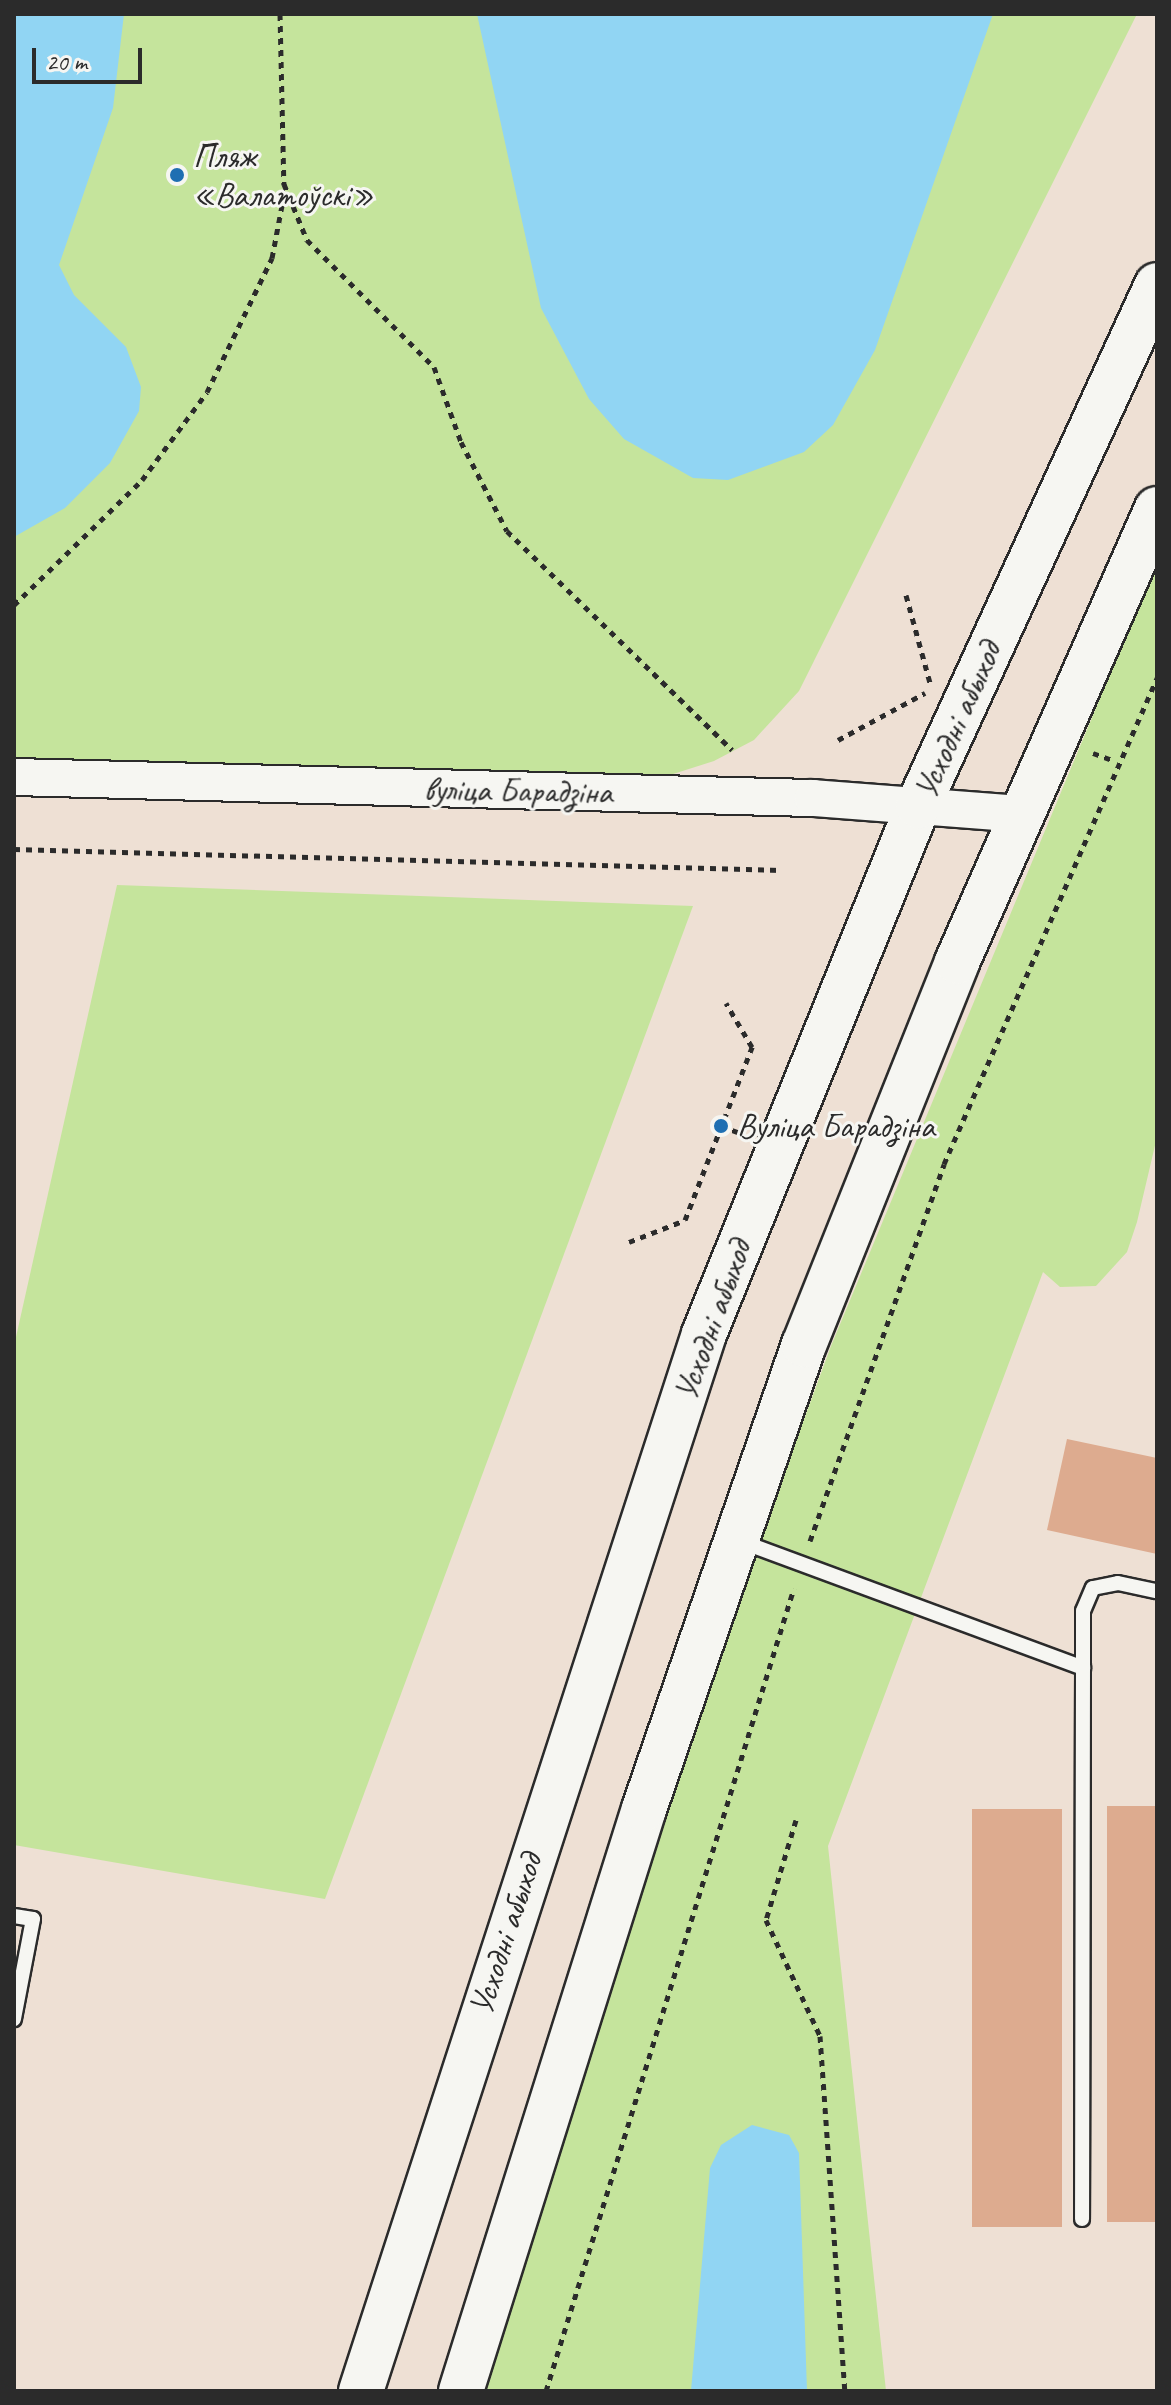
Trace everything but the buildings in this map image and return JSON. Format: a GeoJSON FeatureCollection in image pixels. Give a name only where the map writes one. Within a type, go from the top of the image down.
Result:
{"type":"FeatureCollection","features":[{"type":"Feature","properties":{"kind":"main road","name":"Усходні абыход"},"geometry":{"type":"LineString","coordinates":[[361,2391],[704,1334],[918,806],[1157,285]]}},
{"type":"Feature","properties":{"kind":"main road"},"geometry":{"type":"LineString","coordinates":[[461,2391],[736,1540],[804,1345],[1021,814],[1157,509]]}},
{"type":"Feature","properties":{"kind":"street","name":"вуліца Барадзіна"},"geometry":{"type":"LineString","coordinates":[[14,777],[918,806],[1021,814]]}},
{"type":"Feature","properties":{"kind":"lane"},"geometry":{"type":"LineString","coordinates":[[736,1540],[1083,1668]]}},
{"type":"Feature","properties":{"kind":"lane"},"geometry":{"type":"LineString","coordinates":[[1082,2219],[1083,1611],[1093,1588],[1118,1583],[1157,1591]]}},
{"type":"Feature","properties":{"kind":"lane"},"geometry":{"type":"LineString","coordinates":[[14,1916],[33,1919],[14,2019]]}},
{"type":"Feature","properties":{"kind":"path"},"geometry":{"type":"LineString","coordinates":[[14,605],[142,480],[207,392],[272,258],[284,184],[280,14]]}},
{"type":"Feature","properties":{"kind":"path"},"geometry":{"type":"LineString","coordinates":[[284,184],[307,240],[434,367],[461,442],[507,531],[732,750]]}},
{"type":"Feature","properties":{"kind":"path"},"geometry":{"type":"LineString","coordinates":[[838,740],[931,690],[906,595]]}},
{"type":"Feature","properties":{"kind":"path"},"geometry":{"type":"LineString","coordinates":[[546,2391],[802,1564],[944,1164],[1115,761],[1157,678]]}},
{"type":"Feature","properties":{"kind":"path"},"geometry":{"type":"LineString","coordinates":[[1083,749],[1115,761]]}},
{"type":"Feature","properties":{"kind":"path"},"geometry":{"type":"LineString","coordinates":[[14,849],[782,870]]}},
{"type":"Feature","properties":{"kind":"path"},"geometry":{"type":"LineString","coordinates":[[629,1242],[685,1220],[752,1047],[726,1003]]}},
{"type":"Feature","properties":{"kind":"path"},"geometry":{"type":"LineString","coordinates":[[796,1820],[766,1920],[820,2036],[845,2391]]}},
{"type":"Feature","properties":{"kind":"green space"},"geometry":{"type":"Polygon","coordinates":[[[14,14],[1137,14],[799,691],[754,740],[714,761],[670,775],[620,776],[14,758],[14,14]]]}},
{"type":"Feature","properties":{"kind":"green space"},"geometry":{"type":"Polygon","coordinates":[[[1157,561],[1157,1137],[1137,1222],[1127,1252],[1096,1286],[1060,1287],[1043,1272],[828,1846],[886,2391],[485,2391],[683,1748],[831,1346],[1157,561]]]}},
{"type":"Feature","properties":{"kind":"green space"},"geometry":{"type":"Polygon","coordinates":[[[117,885],[693,906],[325,1899],[14,1845],[14,1346],[117,885]]]}},
{"type":"Feature","properties":{"kind":"water"},"geometry":{"type":"Polygon","coordinates":[[[14,14],[124,14],[113,108],[59,265],[74,295],[126,347],[141,387],[139,411],[110,463],[65,508],[14,537],[14,14]]]}},
{"type":"Feature","properties":{"kind":"water"},"geometry":{"type":"Polygon","coordinates":[[[477,14],[993,14],[875,350],[833,425],[804,452],[728,480],[693,478],[624,439],[589,399],[541,308],[477,14]]]}},
{"type":"Feature","properties":{"kind":"water"},"geometry":{"type":"Polygon","coordinates":[[[752,2125],[789,2135],[799,2153],[807,2391],[691,2391],[710,2168],[721,2145],[752,2125]]]}},
{"type":"Feature","properties":{"kind":"place","name":"Пляж «Валатоўскі»"},"geometry":{"type":"Point","coordinates":[177,175]}},
{"type":"Feature","properties":{"kind":"place","name":"Вуліца Барадзіна"},"geometry":{"type":"Point","coordinates":[721,1126]}}]}
